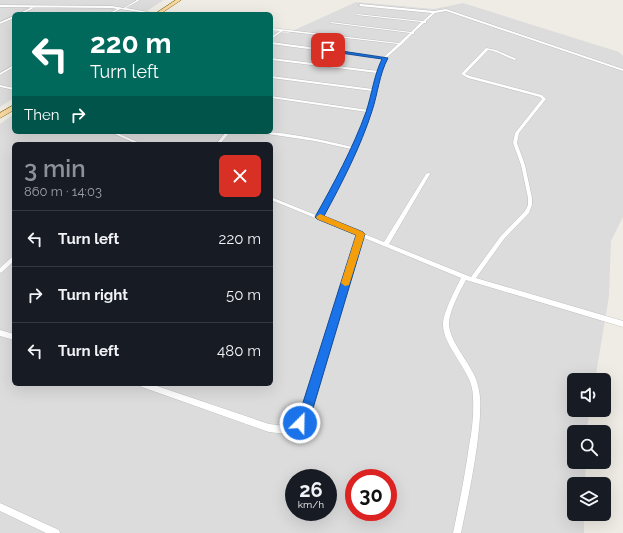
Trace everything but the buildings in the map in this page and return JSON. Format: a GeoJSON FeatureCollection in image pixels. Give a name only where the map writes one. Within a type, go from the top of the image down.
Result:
{"type":"FeatureCollection","features":[{"type":"Feature","properties":{"kind":"main road"},"geometry":{"type":"LineString","coordinates":[[161,12],[179,0]]}},
{"type":"Feature","properties":{"kind":"main road"},"geometry":{"type":"LineString","coordinates":[[0,116],[12,108]]}},
{"type":"Feature","properties":{"kind":"street"},"geometry":{"type":"LineString","coordinates":[[124,8],[138,0]]}},
{"type":"Feature","properties":{"kind":"street"},"geometry":{"type":"LineString","coordinates":[[360,5],[434,12],[446,10],[623,70]]}},
{"type":"Feature","properties":{"kind":"street"},"geometry":{"type":"LineString","coordinates":[[0,6],[124,8],[147,12]]}},
{"type":"Feature","properties":{"kind":"street"},"geometry":{"type":"LineString","coordinates":[[24,12],[37,6]]}},
{"type":"Feature","properties":{"kind":"street"},"geometry":{"type":"LineString","coordinates":[[113,12],[120,8]]}},
{"type":"Feature","properties":{"kind":"street"},"geometry":{"type":"LineString","coordinates":[[320,217],[339,182],[369,111],[379,72],[385,58],[434,12]]}},
{"type":"Feature","properties":{"kind":"street"},"geometry":{"type":"LineString","coordinates":[[358,15],[425,22]]}},
{"type":"Feature","properties":{"kind":"street"},"geometry":{"type":"LineString","coordinates":[[0,23],[12,18]]}},
{"type":"Feature","properties":{"kind":"street"},"geometry":{"type":"LineString","coordinates":[[331,23],[413,33]]}},
{"type":"Feature","properties":{"kind":"street"},"geometry":{"type":"LineString","coordinates":[[273,29],[400,44]]}},
{"type":"Feature","properties":{"kind":"street"},"geometry":{"type":"LineString","coordinates":[[273,37],[282,30]]}},
{"type":"Feature","properties":{"kind":"street"},"geometry":{"type":"LineString","coordinates":[[273,43],[385,58]]}},
{"type":"Feature","properties":{"kind":"street"},"geometry":{"type":"LineString","coordinates":[[472,279],[502,238],[527,212],[530,198],[523,165],[515,143],[517,133],[544,99],[541,96],[469,77],[463,74],[487,48],[497,49],[504,55],[515,59]]}},
{"type":"Feature","properties":{"kind":"street"},"geometry":{"type":"LineString","coordinates":[[273,59],[379,72]]}},
{"type":"Feature","properties":{"kind":"street"},"geometry":{"type":"LineString","coordinates":[[0,74],[12,67]]}},
{"type":"Feature","properties":{"kind":"street"},"geometry":{"type":"LineString","coordinates":[[273,77],[375,90]]}},
{"type":"Feature","properties":{"kind":"street"},"geometry":{"type":"LineString","coordinates":[[0,86],[12,89]]}},
{"type":"Feature","properties":{"kind":"street"},"geometry":{"type":"LineString","coordinates":[[273,97],[369,111]]}},
{"type":"Feature","properties":{"kind":"street"},"geometry":{"type":"LineString","coordinates":[[116,134],[131,142]]}},
{"type":"Feature","properties":{"kind":"street"},"geometry":{"type":"LineString","coordinates":[[220,142],[226,134]]}},
{"type":"Feature","properties":{"kind":"street"},"geometry":{"type":"LineString","coordinates":[[273,134],[316,140],[353,148]]}},
{"type":"Feature","properties":{"kind":"street"},"geometry":{"type":"LineString","coordinates":[[386,244],[428,174]]}},
{"type":"Feature","properties":{"kind":"street"},"geometry":{"type":"LineString","coordinates":[[273,199],[464,277],[623,324]]}},
{"type":"Feature","properties":{"kind":"street"},"geometry":{"type":"LineString","coordinates":[[148,386],[269,428],[295,431],[305,415],[360,234]]}},
{"type":"Feature","properties":{"kind":"street"},"geometry":{"type":"LineString","coordinates":[[0,271],[12,260]]}},
{"type":"Feature","properties":{"kind":"street"},"geometry":{"type":"LineString","coordinates":[[457,533],[470,466],[478,411],[476,389],[471,372],[452,342],[447,332],[445,323],[464,277]]}},
{"type":"Feature","properties":{"kind":"street"},"geometry":{"type":"LineString","coordinates":[[0,333],[12,336]]}},
{"type":"Feature","properties":{"kind":"street"},"geometry":{"type":"LineString","coordinates":[[0,507],[11,514],[56,533]]}},
{"type":"Feature","properties":{"kind":"shaded area"},"geometry":{"type":"Polygon","coordinates":[[[0,0],[164,0],[145,12],[12,12],[12,99],[0,107],[0,0]]]}},
{"type":"Feature","properties":{"kind":"shaded area"},"geometry":{"type":"Polygon","coordinates":[[[356,2],[434,9],[463,3],[619,52],[623,56],[623,217],[611,241],[609,296],[596,373],[567,373],[567,417],[589,417],[587,425],[567,425],[567,469],[586,469],[585,477],[567,477],[567,521],[584,521],[584,533],[0,533],[0,124],[12,115],[12,134],[273,134],[273,31],[288,33],[356,2]]]}},
{"type":"Feature","properties":{"kind":"slow traffic"},"geometry":{"type":"LineString","coordinates":[[320,217],[360,234],[345,283]]}},
{"type":"Feature","properties":{"kind":"route"},"geometry":{"type":"LineString","coordinates":[[300,423],[305,415],[360,234],[320,217],[339,182],[369,111],[380,68],[385,58],[328,50]]}}]}
